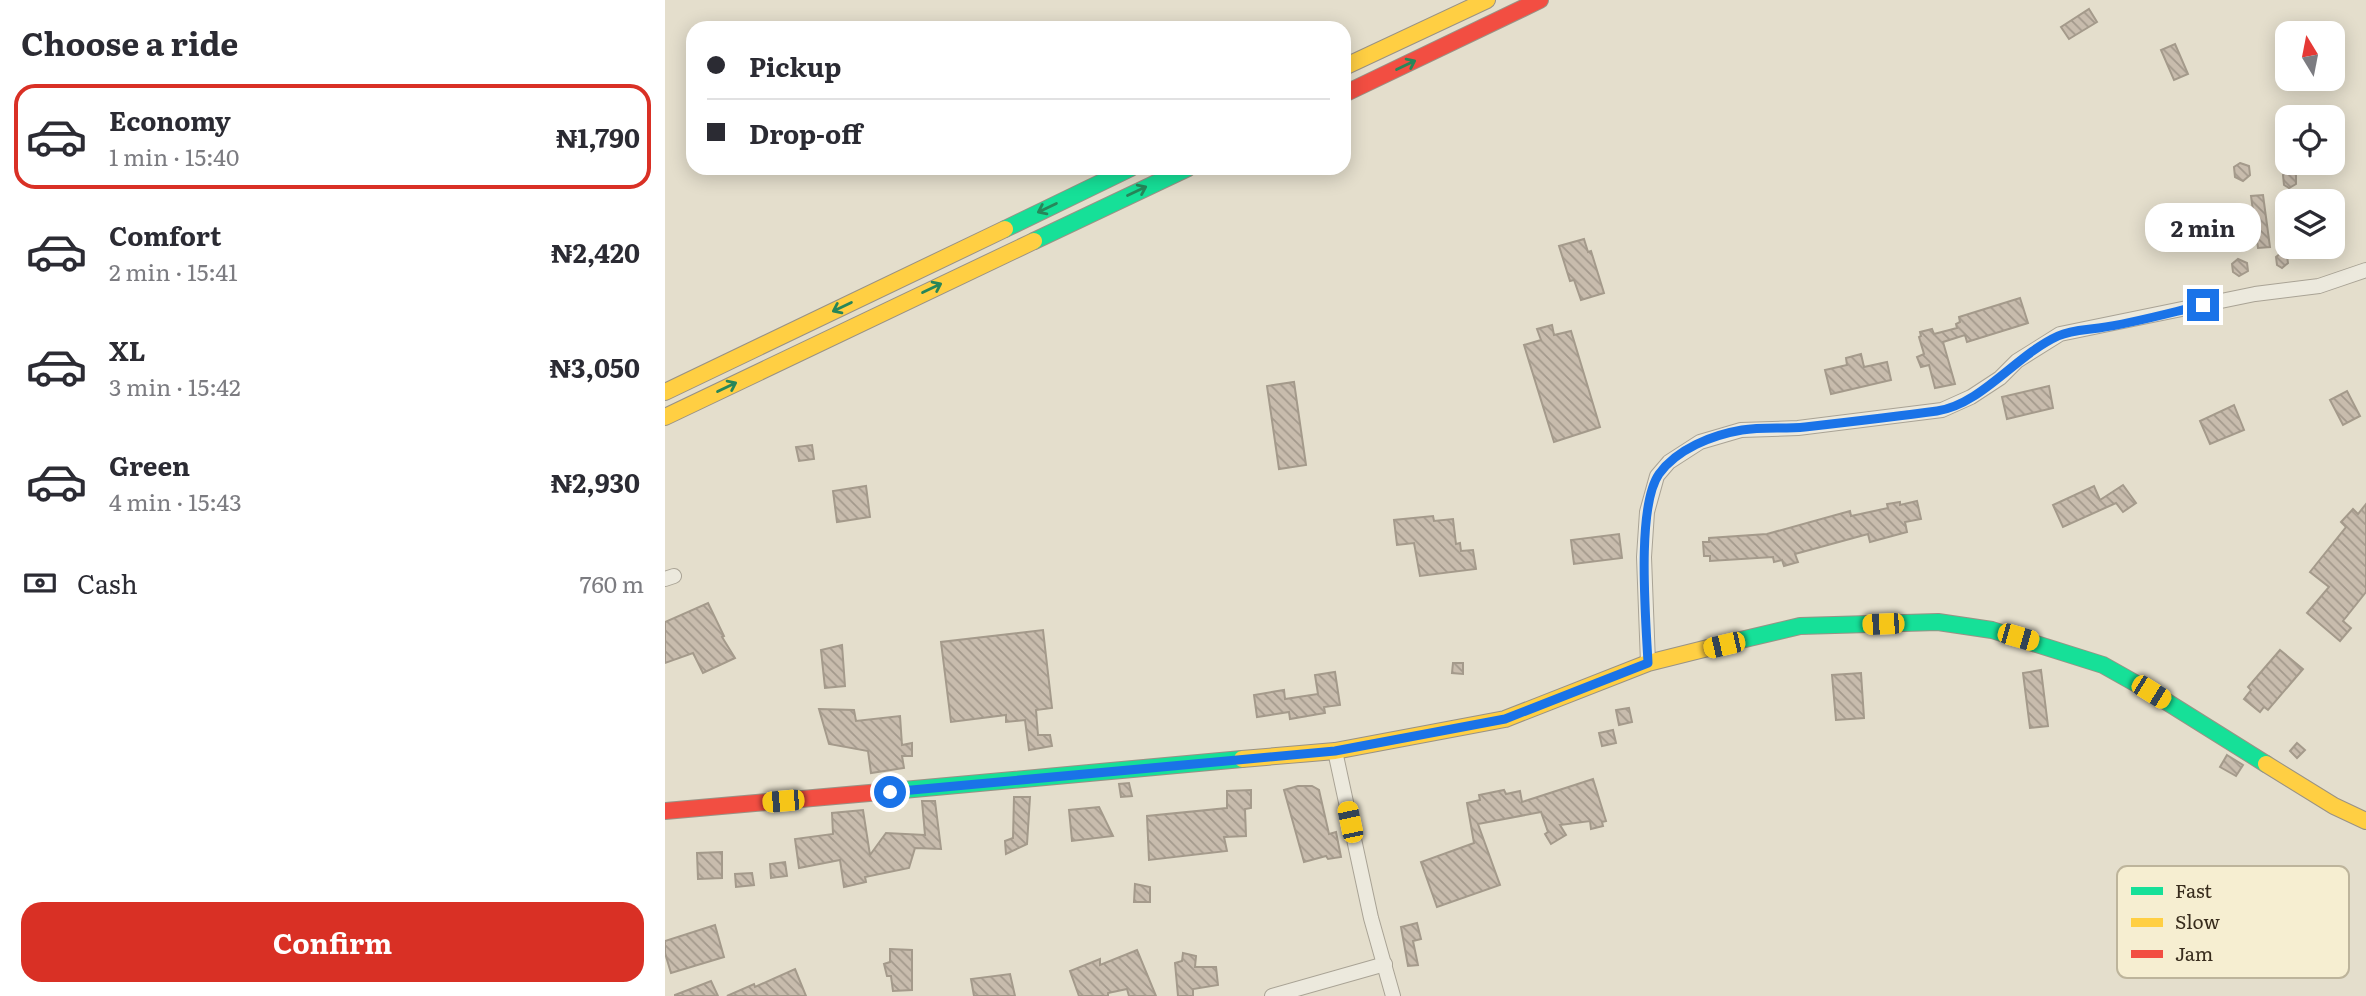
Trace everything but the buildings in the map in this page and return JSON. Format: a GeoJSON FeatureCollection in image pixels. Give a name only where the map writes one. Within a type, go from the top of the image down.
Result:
{"type":"FeatureCollection","features":[{"type":"Feature","properties":{"kind":"street"},"geometry":{"type":"LineString","coordinates":[[1351,64],[1487,0]]}},
{"type":"Feature","properties":{"kind":"street"},"geometry":{"type":"LineString","coordinates":[[1351,91],[1541,0]]}},
{"type":"Feature","properties":{"kind":"street"},"geometry":{"type":"LineString","coordinates":[[665,392],[1116,175]]}},
{"type":"Feature","properties":{"kind":"street"},"geometry":{"type":"LineString","coordinates":[[665,417],[1173,175]]}},
{"type":"Feature","properties":{"kind":"street"},"geometry":{"type":"LineString","coordinates":[[1648,663],[1644,557],[1647,512],[1657,476],[1669,462],[1700,442],[1741,430],[1798,428],[1942,410],[1971,397],[2000,378],[2036,347],[2060,334],[2255,294],[2319,286],[2366,270]]}},
{"type":"Feature","properties":{"kind":"street"},"geometry":{"type":"LineString","coordinates":[[665,811],[1335,751],[1505,719],[1648,663],[1800,626],[1938,622],[1992,630],[2103,665],[2334,806],[2366,821]]}},
{"type":"Feature","properties":{"kind":"street"},"geometry":{"type":"LineString","coordinates":[[1335,751],[1370,918],[1393,996]]}},
{"type":"Feature","properties":{"kind":"street"},"geometry":{"type":"LineString","coordinates":[[1272,996],[1385,964]]}},
{"type":"Feature","properties":{"kind":"traffic: fast"},"geometry":{"type":"LineString","coordinates":[[1005,229],[1117,175]]}},
{"type":"Feature","properties":{"kind":"traffic: fast"},"geometry":{"type":"LineString","coordinates":[[1034,241],[1173,175]]}},
{"type":"Feature","properties":{"kind":"traffic: fast"},"geometry":{"type":"LineString","coordinates":[[1728,643],[1800,626],[1938,622],[1992,630],[2103,665],[2266,764]]}},
{"type":"Feature","properties":{"kind":"traffic: fast"},"geometry":{"type":"LineString","coordinates":[[892,791],[1242,759]]}},
{"type":"Feature","properties":{"kind":"traffic: slow"},"geometry":{"type":"LineString","coordinates":[[1351,64],[1487,0]]}},
{"type":"Feature","properties":{"kind":"traffic: slow"},"geometry":{"type":"LineString","coordinates":[[665,392],[1005,229]]}},
{"type":"Feature","properties":{"kind":"traffic: slow"},"geometry":{"type":"LineString","coordinates":[[665,417],[1034,241]]}},
{"type":"Feature","properties":{"kind":"traffic: slow"},"geometry":{"type":"LineString","coordinates":[[1242,759],[1335,751],[1505,719],[1648,663],[1728,643]]}},
{"type":"Feature","properties":{"kind":"traffic: slow"},"geometry":{"type":"LineString","coordinates":[[2266,764],[2334,806],[2366,821]]}},
{"type":"Feature","properties":{"kind":"traffic: jam"},"geometry":{"type":"LineString","coordinates":[[1351,91],[1540,0]]}},
{"type":"Feature","properties":{"kind":"traffic: jam"},"geometry":{"type":"LineString","coordinates":[[665,811],[892,791]]}},
{"type":"Feature","properties":{"kind":"route"},"geometry":{"type":"LineString","coordinates":[[890,792],[1335,751],[1505,719],[1648,663],[1644,557],[1647,512],[1657,476],[1669,462],[1700,442],[1741,430],[1798,428],[1942,410],[1971,397],[2000,378],[2036,347],[2060,334],[2203,305]]}}]}
